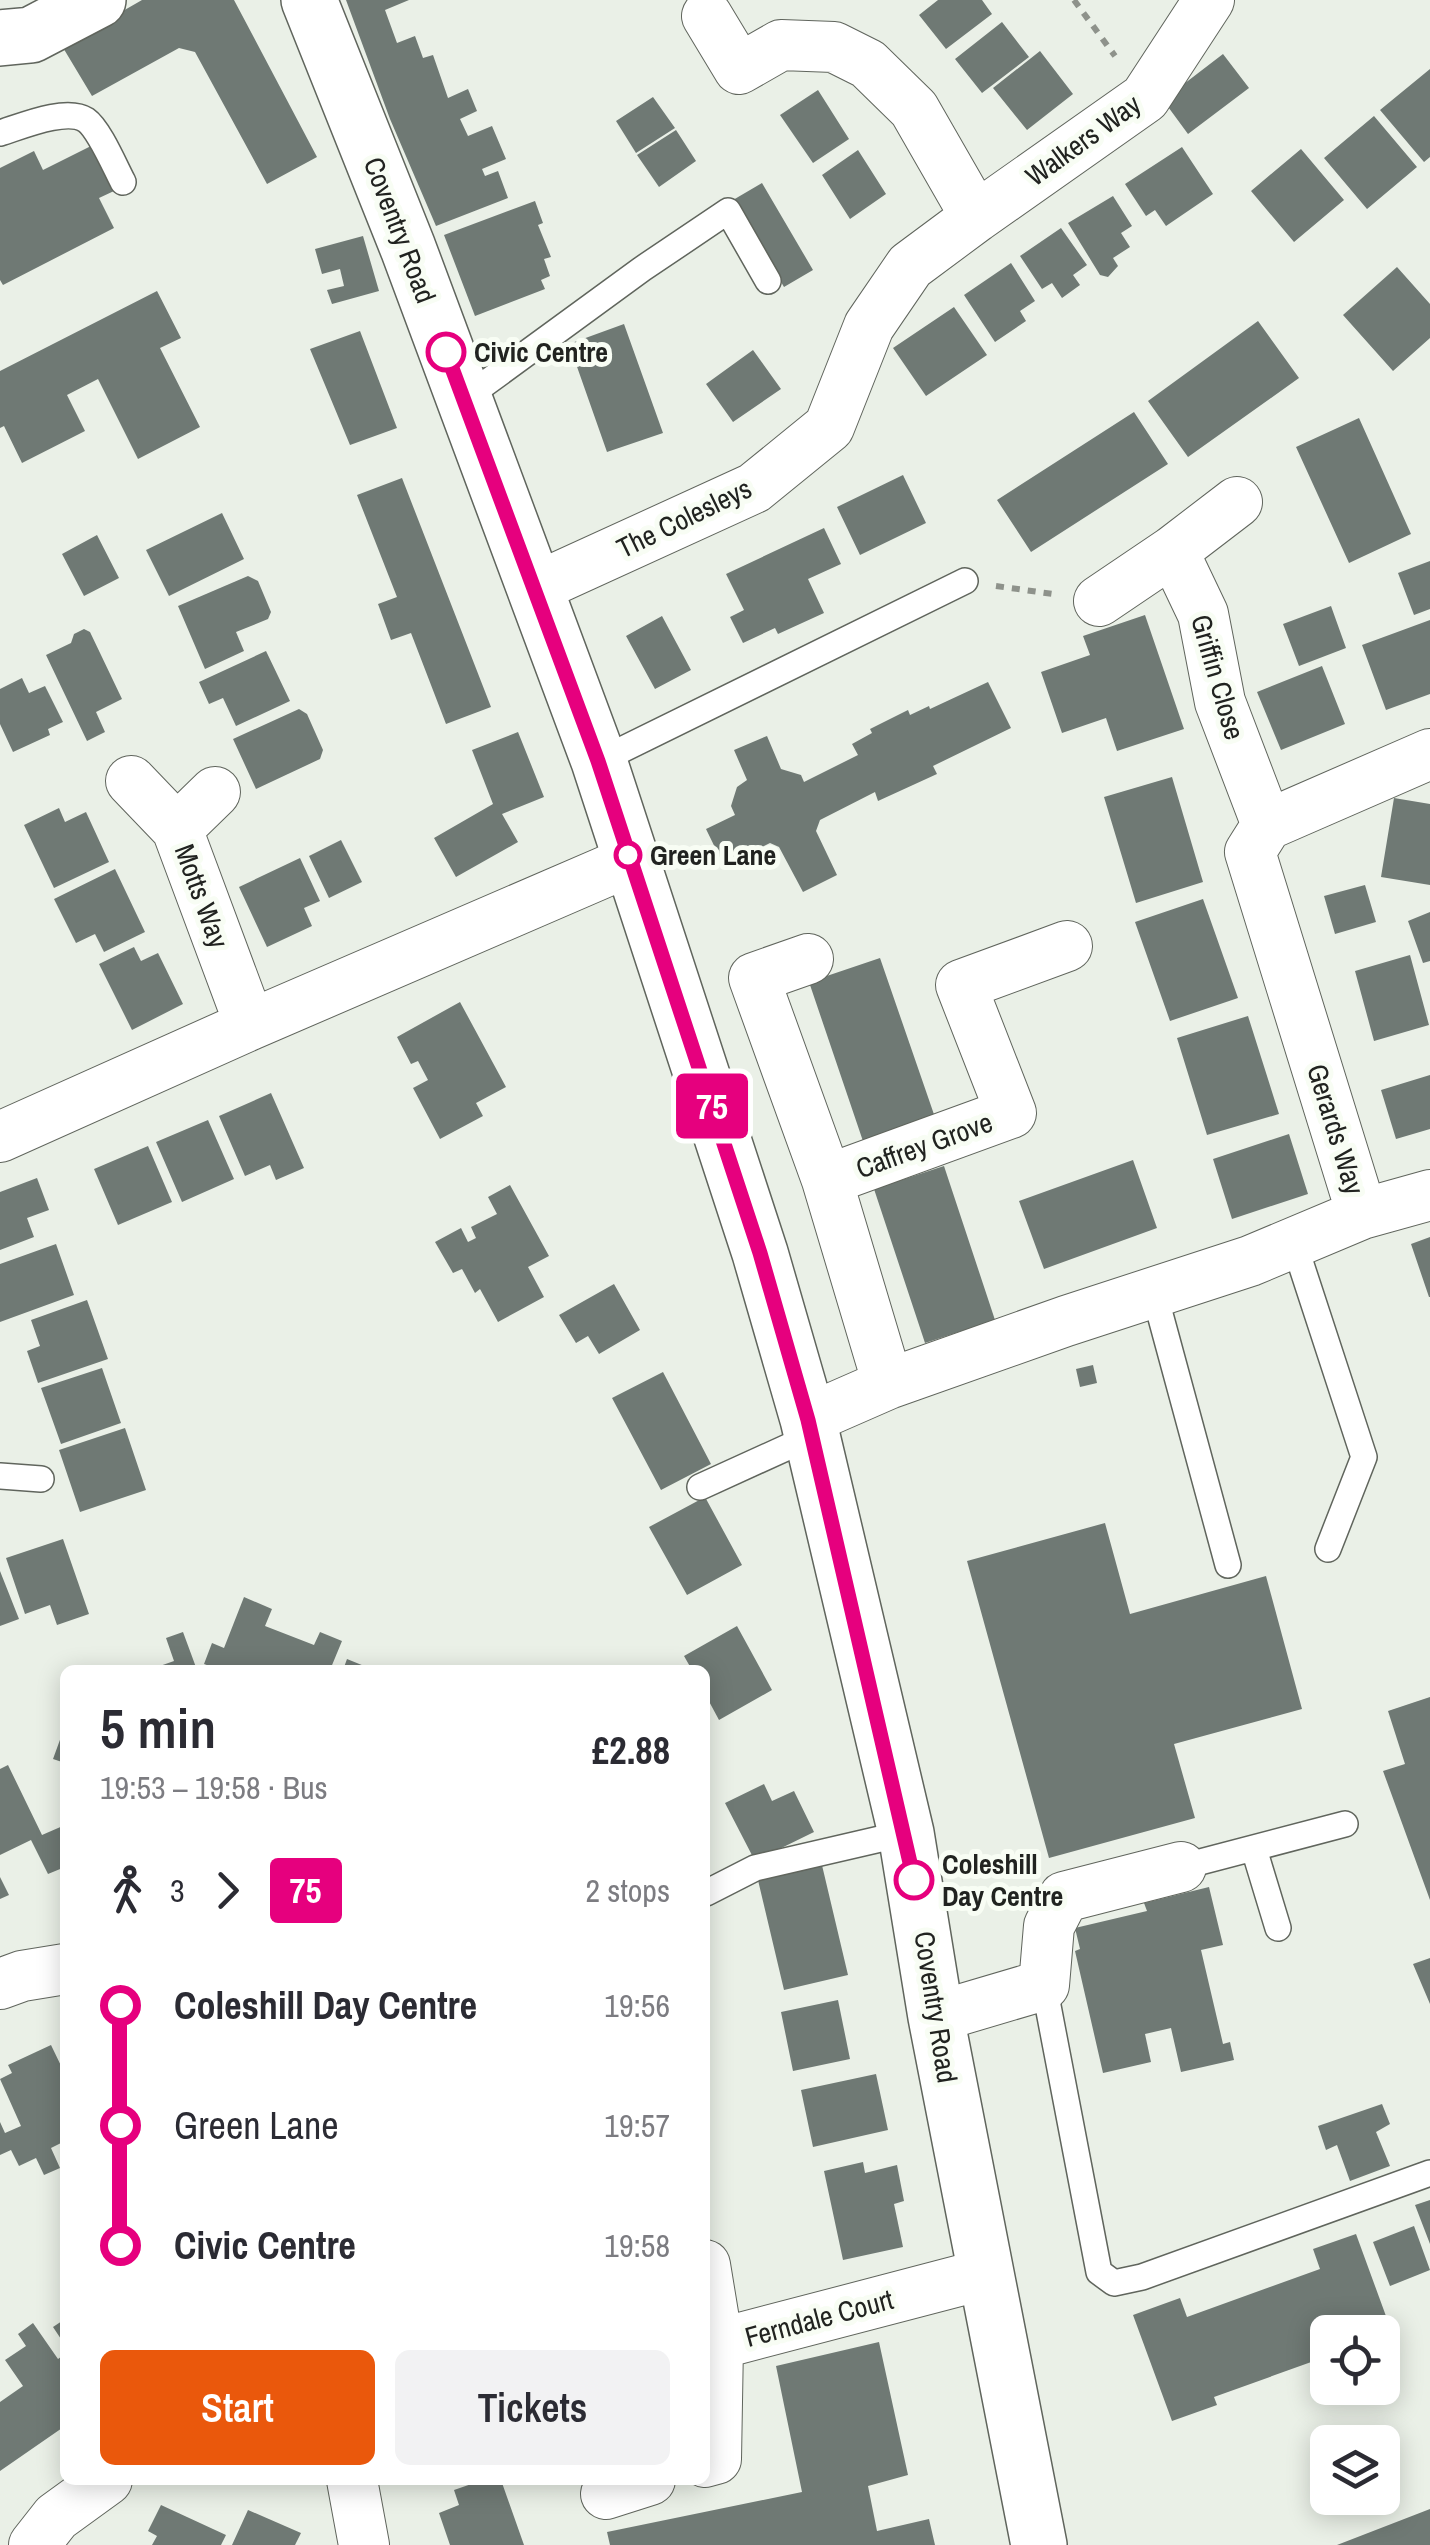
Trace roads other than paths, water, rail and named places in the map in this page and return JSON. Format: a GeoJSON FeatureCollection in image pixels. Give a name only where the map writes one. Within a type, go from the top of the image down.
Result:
{"type":"FeatureCollection","features":[{"type":"Feature","properties":{"kind":"main road"},"geometry":{"type":"LineString","coordinates":[[0,38],[31,35],[98,0]]}},
{"type":"Feature","properties":{"kind":"main road","name":"Coventry Road"},"geometry":{"type":"LineString","coordinates":[[310,0],[598,761],[760,1253],[810,1428],[906,1834],[936,2017],[1038,2545]]}},
{"type":"Feature","properties":{"kind":"street","name":"Walkers Way"},"geometry":{"type":"LineString","coordinates":[[976,217],[1145,98],[1209,0]]}},
{"type":"Feature","properties":{"kind":"street"},"geometry":{"type":"LineString","coordinates":[[708,16],[739,68],[781,45],[834,47],[868,64],[914,108],[976,217]]}},
{"type":"Feature","properties":{"kind":"street","name":"The Colesleys"},"geometry":{"type":"LineString","coordinates":[[534,588],[754,488],[829,427],[869,326],[910,266],[976,217]]}},
{"type":"Feature","properties":{"kind":"street"},"geometry":{"type":"LineString","coordinates":[[1099,601],[1237,502]]}},
{"type":"Feature","properties":{"kind":"street","name":"Griffin Close"},"geometry":{"type":"LineString","coordinates":[[1172,551],[1202,614],[1220,702],[1267,825]]}},
{"type":"Feature","properties":{"kind":"street"},"geometry":{"type":"LineString","coordinates":[[1267,825],[1430,754]]}},
{"type":"Feature","properties":{"kind":"street","name":"Motts Way"},"geometry":{"type":"LineString","coordinates":[[131,781],[177,829],[250,1025]]}},
{"type":"Feature","properties":{"kind":"street"},"geometry":{"type":"LineString","coordinates":[[177,829],[214,792]]}},
{"type":"Feature","properties":{"kind":"street","name":"Gerards Way"},"geometry":{"type":"LineString","coordinates":[[810,1428],[888,1384],[1250,1261],[1362,1214],[1250,852],[1267,825]]}},
{"type":"Feature","properties":{"kind":"street"},"geometry":{"type":"LineString","coordinates":[[0,1138],[630,861]]}},
{"type":"Feature","properties":{"kind":"street","name":"Caffrey Grove"},"geometry":{"type":"LineString","coordinates":[[827,1180],[1011,1113],[961,986],[1067,946]]}},
{"type":"Feature","properties":{"kind":"street","name":"Caffrey Grove"},"geometry":{"type":"LineString","coordinates":[[808,959],[754,978],[827,1180],[888,1384]]}},
{"type":"Feature","properties":{"kind":"street"},"geometry":{"type":"LineString","coordinates":[[1362,1214],[1430,1195]]}},
{"type":"Feature","properties":{"kind":"street"},"geometry":{"type":"LineString","coordinates":[[936,2017],[1044,1984],[1049,1926],[1064,1897],[1182,1867]]}},
{"type":"Feature","properties":{"kind":"street"},"geometry":{"type":"LineString","coordinates":[[0,1984],[60,1970]]}},
{"type":"Feature","properties":{"kind":"street","name":"Ferndale Court"},"geometry":{"type":"LineString","coordinates":[[710,2461],[716,2459],[718,2344],[984,2274]]}},
{"type":"Feature","properties":{"kind":"street"},"geometry":{"type":"LineString","coordinates":[[710,2295],[718,2344]]}},
{"type":"Feature","properties":{"kind":"street"},"geometry":{"type":"LineString","coordinates":[[34,2545],[56,2518],[100,2485]]}},
{"type":"Feature","properties":{"kind":"street"},"geometry":{"type":"LineString","coordinates":[[353,2485],[364,2545]]}},
{"type":"Feature","properties":{"kind":"lane"},"geometry":{"type":"LineString","coordinates":[[0,134],[39,120],[67,116],[85,119],[123,182]]}},
{"type":"Feature","properties":{"kind":"lane"},"geometry":{"type":"LineString","coordinates":[[464,399],[728,211],[768,280]]}},
{"type":"Feature","properties":{"kind":"lane"},"geometry":{"type":"LineString","coordinates":[[598,761],[966,581]]}},
{"type":"Feature","properties":{"kind":"lane"},"geometry":{"type":"LineString","coordinates":[[1294,1243],[1364,1457],[1328,1549]]}},
{"type":"Feature","properties":{"kind":"lane"},"geometry":{"type":"LineString","coordinates":[[1154,1292],[1228,1565]]}},
{"type":"Feature","properties":{"kind":"lane"},"geometry":{"type":"LineString","coordinates":[[700,1488],[810,1428]]}},
{"type":"Feature","properties":{"kind":"lane"},"geometry":{"type":"LineString","coordinates":[[0,1476],[41,1479]]}},
{"type":"Feature","properties":{"kind":"lane"},"geometry":{"type":"LineString","coordinates":[[1182,1867],[1344,1824]]}},
{"type":"Feature","properties":{"kind":"lane"},"geometry":{"type":"LineString","coordinates":[[710,1891],[755,1868],[906,1834]]}},
{"type":"Feature","properties":{"kind":"lane"},"geometry":{"type":"LineString","coordinates":[[1254,1848],[1278,1928]]}},
{"type":"Feature","properties":{"kind":"lane"},"geometry":{"type":"LineString","coordinates":[[1044,1984],[1099,2272],[1114,2282],[1142,2278],[1430,2173]]}},
{"type":"Feature","properties":{"kind":"place","name":"Civic Centre"},"geometry":{"type":"Point","coordinates":[446,352]}},
{"type":"Feature","properties":{"kind":"place","name":"Green Lane"},"geometry":{"type":"Point","coordinates":[628,855]}},
{"type":"Feature","properties":{"kind":"place","name":"Coleshill Day Centre"},"geometry":{"type":"Point","coordinates":[914,1880]}}]}
